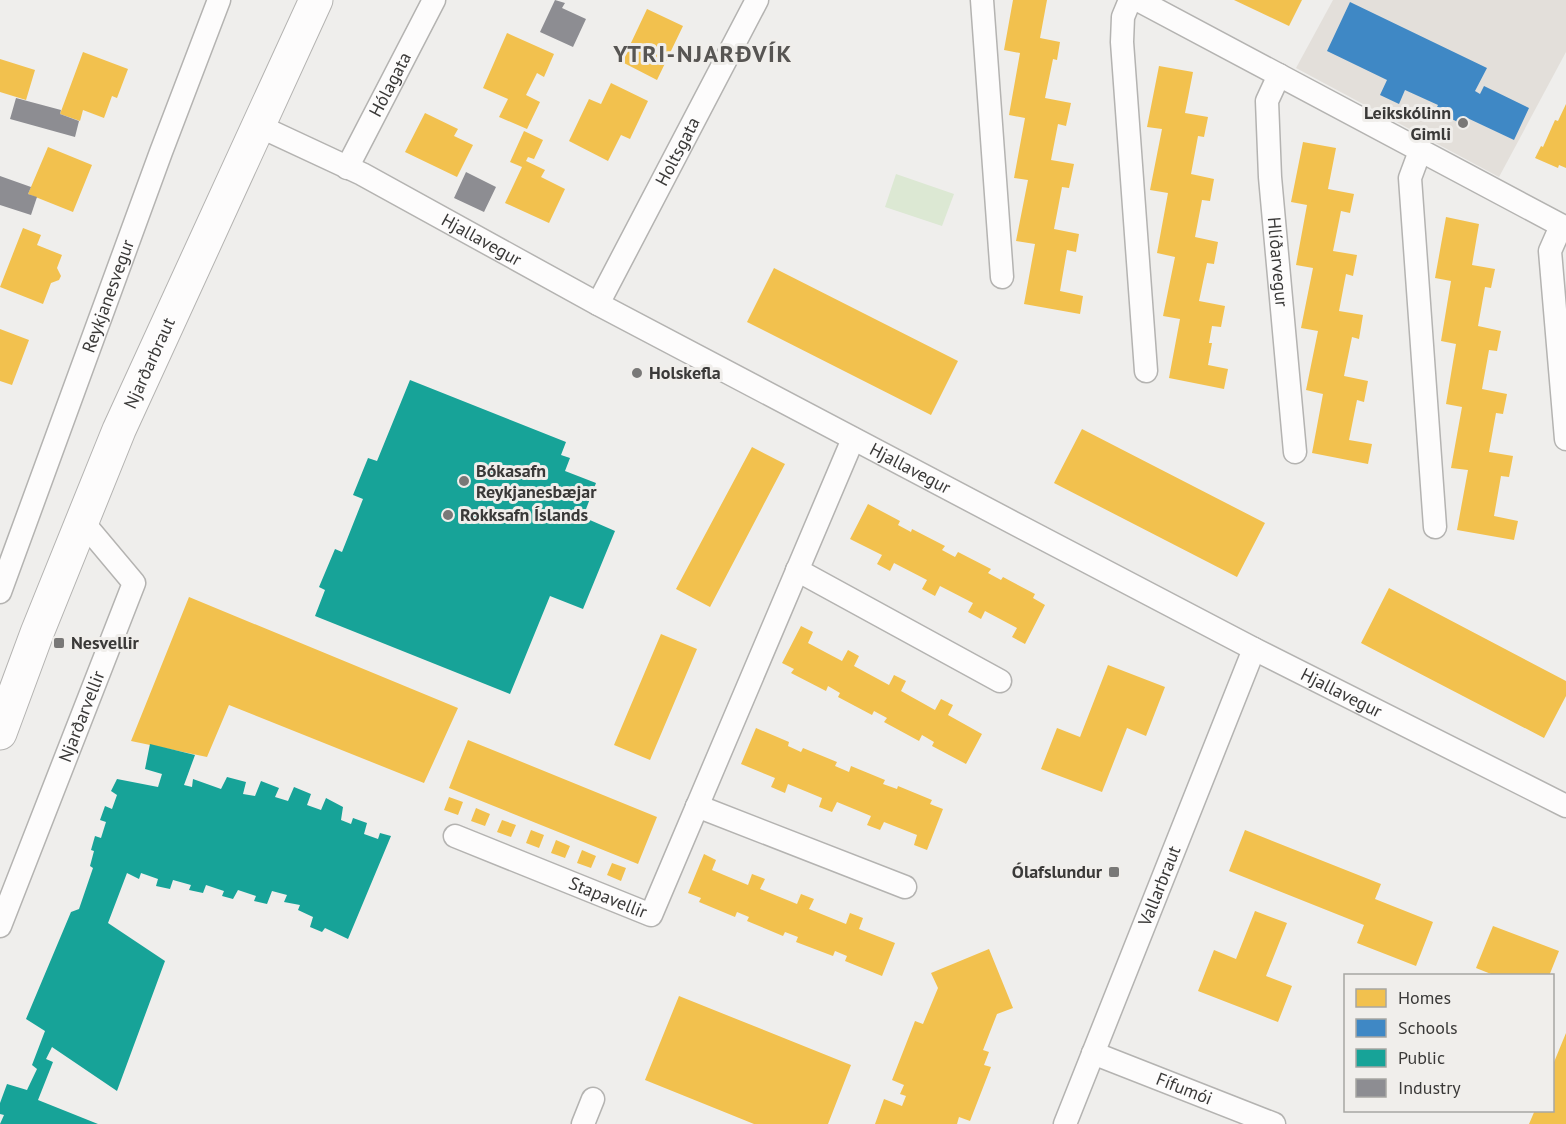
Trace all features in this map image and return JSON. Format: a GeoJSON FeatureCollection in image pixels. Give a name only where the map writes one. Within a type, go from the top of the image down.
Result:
{"type":"FeatureCollection","features":[{"type":"Feature","properties":{"kind":"main road","name":"Njarðarbraut"},"geometry":{"type":"LineString","coordinates":[[0,733],[37,633],[119,430],[316,0]]}},
{"type":"Feature","properties":{"kind":"street","name":"Reykjanesvegur"},"geometry":{"type":"LineString","coordinates":[[0,592],[219,0]]}},
{"type":"Feature","properties":{"kind":"street","name":"Hólagata"},"geometry":{"type":"LineString","coordinates":[[346,168],[434,0]]}},
{"type":"Feature","properties":{"kind":"street","name":"Holtsgata"},"geometry":{"type":"LineString","coordinates":[[598,304],[757,0]]}},
{"type":"Feature","properties":{"kind":"street"},"geometry":{"type":"LineString","coordinates":[[982,0],[1002,277]]}},
{"type":"Feature","properties":{"kind":"street"},"geometry":{"type":"LineString","coordinates":[[1130,0],[1123,17],[1122,42],[1146,371]]}},
{"type":"Feature","properties":{"kind":"street"},"geometry":{"type":"LineString","coordinates":[[1138,0],[1564,227],[1550,251],[1566,439]]}},
{"type":"Feature","properties":{"kind":"street","name":"Hlíðarvegur"},"geometry":{"type":"LineString","coordinates":[[1279,75],[1267,100],[1267,111],[1270,177],[1295,452]]}},
{"type":"Feature","properties":{"kind":"street","name":"Hjallavegur"},"geometry":{"type":"LineString","coordinates":[[259,126],[362,174],[598,304],[853,439],[1254,649],[1566,807]]}},
{"type":"Feature","properties":{"kind":"street"},"geometry":{"type":"LineString","coordinates":[[1420,151],[1410,178],[1436,527]]}},
{"type":"Feature","properties":{"kind":"street","name":"Stapavellir"},"geometry":{"type":"LineString","coordinates":[[455,836],[651,915],[853,439]]}},
{"type":"Feature","properties":{"kind":"street","name":"Njarðarvellir"},"geometry":{"type":"LineString","coordinates":[[0,926],[134,583],[82,521]]}},
{"type":"Feature","properties":{"kind":"street"},"geometry":{"type":"LineString","coordinates":[[797,570],[1000,681]]}},
{"type":"Feature","properties":{"kind":"street","name":"Vallarbraut"},"geometry":{"type":"LineString","coordinates":[[1065,1124],[1254,649]]}},
{"type":"Feature","properties":{"kind":"street"},"geometry":{"type":"LineString","coordinates":[[697,807],[905,887]]}},
{"type":"Feature","properties":{"kind":"street","name":"Fífumói"},"geometry":{"type":"LineString","coordinates":[[1094,1053],[1274,1124]]}},
{"type":"Feature","properties":{"kind":"street"},"geometry":{"type":"LineString","coordinates":[[583,1124],[593,1099]]}},
{"type":"Feature","properties":{"kind":"shaded area","name":"Leikskólinn Gimli"},"geometry":{"type":"Polygon","coordinates":[[[1333,0],[1566,0],[1566,52],[1499,177],[1296,68],[1333,0]]]}},
{"type":"Feature","properties":{"kind":"green space"},"geometry":{"type":"Polygon","coordinates":[[[896,174],[954,194],[942,226],[885,207],[896,174]]]}},
{"type":"Feature","properties":{"kind":"building: Homes"},"geometry":{"type":"Polygon","coordinates":[[[1013,0],[1047,0],[1040,38],[1060,42],[1057,60],[1053,59],[1045,98],[1071,103],[1066,126],[1058,124],[1051,160],[1074,164],[1069,188],[1062,187],[1054,229],[1079,234],[1076,252],[1067,250],[1060,291],[1083,296],[1080,314],[1024,304],[1035,244],[1016,241],[1028,180],[1014,178],[1025,118],[1009,115],[1020,53],[1004,50],[1013,0]]]}},
{"type":"Feature","properties":{"kind":"building: Homes"},"geometry":{"type":"Polygon","coordinates":[[[1234,0],[1302,0],[1289,26],[1234,0]]]}},
{"type":"Feature","properties":{"kind":"building: Homes"},"geometry":{"type":"Polygon","coordinates":[[[647,9],[683,26],[657,80],[622,62],[647,9]]]}},
{"type":"Feature","properties":{"kind":"building: Homes"},"geometry":{"type":"Polygon","coordinates":[[[507,33],[554,54],[544,77],[537,73],[526,95],[540,102],[527,129],[499,117],[508,99],[483,88],[507,33]]]}},
{"type":"Feature","properties":{"kind":"building: Homes"},"geometry":{"type":"Polygon","coordinates":[[[83,52],[128,69],[117,98],[112,96],[104,118],[83,110],[80,121],[60,114],[83,52]]]}},
{"type":"Feature","properties":{"kind":"building: Homes"},"geometry":{"type":"Polygon","coordinates":[[[0,59],[35,70],[26,100],[0,92],[0,59]]]}},
{"type":"Feature","properties":{"kind":"building: Homes"},"geometry":{"type":"Polygon","coordinates":[[[1159,66],[1193,72],[1185,113],[1208,117],[1204,137],[1198,136],[1191,174],[1214,179],[1210,201],[1202,200],[1195,237],[1218,242],[1214,264],[1207,263],[1199,301],[1225,306],[1221,327],[1212,326],[1208,365],[1228,369],[1224,389],[1169,378],[1180,319],[1163,316],[1175,257],[1157,253],[1168,193],[1150,190],[1162,129],[1147,127],[1159,66]]]}},
{"type":"Feature","properties":{"kind":"building: Homes"},"geometry":{"type":"Polygon","coordinates":[[[611,83],[648,101],[630,139],[621,135],[608,161],[569,141],[589,99],[601,104],[611,83]]]}},
{"type":"Feature","properties":{"kind":"building: Homes"},"geometry":{"type":"Polygon","coordinates":[[[1566,104],[1566,168],[1559,165],[1558,168],[1535,158],[1566,104]]]}},
{"type":"Feature","properties":{"kind":"building: Homes"},"geometry":{"type":"Polygon","coordinates":[[[425,113],[458,129],[454,136],[473,145],[457,177],[405,152],[425,113]]]}},
{"type":"Feature","properties":{"kind":"building: Homes"},"geometry":{"type":"Polygon","coordinates":[[[524,131],[543,140],[534,159],[528,157],[526,161],[545,170],[541,177],[565,189],[549,223],[505,203],[522,167],[510,162],[524,131]]]}},
{"type":"Feature","properties":{"kind":"building: Homes"},"geometry":{"type":"Polygon","coordinates":[[[1303,142],[1336,148],[1328,189],[1354,194],[1350,213],[1341,211],[1333,251],[1357,255],[1353,276],[1346,274],[1339,311],[1363,315],[1359,339],[1352,337],[1344,376],[1368,381],[1364,402],[1357,400],[1349,440],[1372,444],[1368,464],[1312,453],[1323,394],[1306,390],[1318,331],[1301,328],[1313,268],[1296,265],[1307,205],[1291,202],[1303,142]]]}},
{"type":"Feature","properties":{"kind":"building: Homes"},"geometry":{"type":"Polygon","coordinates":[[[48,147],[92,165],[73,212],[28,194],[48,147]]]}},
{"type":"Feature","properties":{"kind":"building: Homes"},"geometry":{"type":"Polygon","coordinates":[[[1446,217],[1479,224],[1472,265],[1495,269],[1491,288],[1485,287],[1478,326],[1501,331],[1497,351],[1489,350],[1482,389],[1507,394],[1503,414],[1496,413],[1489,452],[1513,456],[1509,477],[1501,476],[1494,516],[1518,521],[1514,540],[1457,530],[1468,470],[1451,468],[1462,407],[1446,404],[1456,344],[1441,341],[1451,281],[1435,278],[1446,217]]]}},
{"type":"Feature","properties":{"kind":"building: Homes"},"geometry":{"type":"Polygon","coordinates":[[[23,228],[41,235],[37,245],[62,255],[57,268],[61,276],[59,280],[51,283],[43,304],[0,287],[23,228]]]}},
{"type":"Feature","properties":{"kind":"building: Homes"},"geometry":{"type":"Polygon","coordinates":[[[774,268],[958,361],[931,415],[747,322],[774,268]]]}},
{"type":"Feature","properties":{"kind":"building: Homes"},"geometry":{"type":"Polygon","coordinates":[[[0,329],[29,340],[12,385],[0,381],[0,329]]]}},
{"type":"Feature","properties":{"kind":"building: Homes"},"geometry":{"type":"Polygon","coordinates":[[[1082,429],[1265,523],[1237,577],[1054,483],[1082,429]]]}},
{"type":"Feature","properties":{"kind":"building: Homes"},"geometry":{"type":"Polygon","coordinates":[[[752,447],[785,464],[710,607],[676,589],[752,447]]]}},
{"type":"Feature","properties":{"kind":"building: Homes"},"geometry":{"type":"Polygon","coordinates":[[[868,504],[900,521],[898,525],[911,532],[912,529],[945,546],[942,550],[955,557],[958,552],[991,569],[988,573],[1001,580],[1003,577],[1035,594],[1033,598],[1045,605],[1025,644],[1012,637],[1017,628],[985,611],[981,619],[968,612],[973,603],[940,586],[935,596],[922,589],[927,580],[894,563],[890,571],[877,564],[882,555],[850,539],[868,504]]]}},
{"type":"Feature","properties":{"kind":"building: Homes"},"geometry":{"type":"Polygon","coordinates":[[[1389,588],[1566,681],[1566,696],[1544,738],[1361,643],[1389,588]]]}},
{"type":"Feature","properties":{"kind":"building: Homes"},"geometry":{"type":"Polygon","coordinates":[[[189,597],[458,708],[424,783],[229,705],[207,757],[131,741],[189,597]]]}},
{"type":"Feature","properties":{"kind":"building: Homes"},"geometry":{"type":"Polygon","coordinates":[[[801,626],[813,632],[808,643],[842,661],[848,650],[859,656],[854,666],[889,685],[894,675],[906,681],[901,691],[935,710],[941,699],[953,705],[948,715],[982,734],[966,764],[932,746],[934,742],[922,735],[919,741],[884,722],[887,718],[874,711],[872,715],[838,697],[840,693],[828,686],[826,691],[791,673],[794,669],[782,663],[801,626]]]}},
{"type":"Feature","properties":{"kind":"building: Homes"},"geometry":{"type":"Polygon","coordinates":[[[661,634],[697,649],[650,760],[614,745],[661,634]]]}},
{"type":"Feature","properties":{"kind":"building: Homes"},"geometry":{"type":"Polygon","coordinates":[[[1108,665],[1165,687],[1146,736],[1127,728],[1102,792],[1041,769],[1057,728],[1080,737],[1108,665]]]}},
{"type":"Feature","properties":{"kind":"building: Homes"},"geometry":{"type":"Polygon","coordinates":[[[756,728],[789,742],[788,746],[801,752],[803,748],[837,762],[835,766],[849,772],[851,766],[885,780],[883,784],[897,789],[898,786],[932,800],[930,804],[943,809],[927,850],[914,845],[917,835],[884,822],[880,830],[867,825],[871,816],[837,802],[832,812],[819,807],[822,798],[788,784],[785,793],[771,787],[775,778],[741,764],[756,728]]]}},
{"type":"Feature","properties":{"kind":"building: Homes"},"geometry":{"type":"Polygon","coordinates":[[[468,740],[657,817],[638,864],[449,788],[468,740]]]}},
{"type":"Feature","properties":{"kind":"building: Homes"},"geometry":{"type":"Polygon","coordinates":[[[449,797],[463,802],[458,815],[444,810],[449,797]]]}},
{"type":"Feature","properties":{"kind":"building: Homes"},"geometry":{"type":"Polygon","coordinates":[[[476,808],[490,814],[485,826],[471,821],[476,808]]]}},
{"type":"Feature","properties":{"kind":"building: Homes"},"geometry":{"type":"Polygon","coordinates":[[[502,820],[516,825],[511,837],[497,832],[502,820]]]}},
{"type":"Feature","properties":{"kind":"building: Homes"},"geometry":{"type":"Polygon","coordinates":[[[531,830],[544,835],[539,848],[526,843],[531,830]]]}},
{"type":"Feature","properties":{"kind":"building: Homes"},"geometry":{"type":"Polygon","coordinates":[[[1245,830],[1381,884],[1375,899],[1433,922],[1416,966],[1357,943],[1364,925],[1229,871],[1245,830]]]}},
{"type":"Feature","properties":{"kind":"building: Homes"},"geometry":{"type":"Polygon","coordinates":[[[556,840],[570,846],[565,858],[551,853],[556,840]]]}},
{"type":"Feature","properties":{"kind":"building: Homes"},"geometry":{"type":"Polygon","coordinates":[[[582,850],[596,856],[591,868],[577,863],[582,850]]]}},
{"type":"Feature","properties":{"kind":"building: Homes"},"geometry":{"type":"Polygon","coordinates":[[[704,854],[716,860],[712,870],[748,885],[752,874],[765,879],[760,889],[797,904],[801,894],[814,899],[809,909],[846,924],[850,913],[863,918],[859,929],[895,943],[882,976],[845,961],[847,956],[835,951],[833,956],[796,942],[798,937],[785,932],[783,936],[747,921],[749,917],[737,912],[735,917],[699,902],[701,898],[688,893],[704,854]]]}},
{"type":"Feature","properties":{"kind":"building: Homes"},"geometry":{"type":"Polygon","coordinates":[[[612,863],[626,868],[621,881],[607,875],[612,863]]]}},
{"type":"Feature","properties":{"kind":"building: Homes"},"geometry":{"type":"Polygon","coordinates":[[[1255,911],[1287,923],[1266,976],[1292,986],[1278,1022],[1198,991],[1214,950],[1236,959],[1255,911]]]}},
{"type":"Feature","properties":{"kind":"building: Homes"},"geometry":{"type":"Polygon","coordinates":[[[1493,926],[1559,951],[1550,974],[1491,974],[1476,968],[1493,926]]]}},
{"type":"Feature","properties":{"kind":"building: Homes"},"geometry":{"type":"Polygon","coordinates":[[[989,949],[1013,1008],[997,1014],[983,1050],[989,1052],[984,1065],[991,1067],[970,1121],[959,1117],[957,1124],[875,1124],[884,1099],[902,1106],[906,1096],[900,1094],[904,1085],[892,1080],[915,1021],[923,1024],[938,988],[931,973],[989,949]]]}},
{"type":"Feature","properties":{"kind":"building: Homes"},"geometry":{"type":"Polygon","coordinates":[[[679,996],[851,1065],[828,1124],[754,1124],[645,1080],[679,996]]]}},
{"type":"Feature","properties":{"kind":"building: Homes"},"geometry":{"type":"Polygon","coordinates":[[[1566,1033],[1566,1124],[1529,1124],[1534,1112],[1554,1112],[1554,1062],[1566,1033]]]}},
{"type":"Feature","properties":{"kind":"building: Schools"},"geometry":{"type":"Polygon","coordinates":[[[1350,2],[1487,68],[1475,91],[1480,94],[1484,86],[1529,108],[1514,140],[1463,116],[1460,123],[1435,111],[1438,105],[1405,90],[1399,104],[1380,95],[1387,80],[1327,51],[1350,2]]]}},
{"type":"Feature","properties":{"kind":"building: Public"},"geometry":{"type":"Polygon","coordinates":[[[410,380],[566,442],[561,455],[570,458],[565,471],[596,483],[583,517],[615,531],[583,609],[550,596],[510,694],[315,616],[325,590],[319,587],[335,549],[342,552],[363,499],[353,495],[368,458],[377,461],[410,380]]]}},
{"type":"Feature","properties":{"kind":"building: Public"},"geometry":{"type":"Polygon","coordinates":[[[150,744],[195,755],[184,785],[192,787],[193,779],[221,789],[227,777],[246,782],[243,794],[255,796],[261,781],[279,788],[275,797],[288,801],[294,787],[311,794],[307,805],[321,810],[326,798],[343,807],[341,820],[351,824],[353,818],[367,823],[364,834],[378,839],[380,833],[391,836],[348,939],[325,928],[322,932],[310,927],[313,917],[298,910],[300,905],[284,902],[287,895],[272,891],[267,904],[254,901],[256,896],[238,890],[233,899],[222,896],[224,891],[206,885],[203,893],[189,890],[191,885],[173,880],[170,889],[156,886],[158,879],[141,873],[139,879],[127,873],[108,923],[165,961],[117,1091],[52,1047],[46,1059],[53,1062],[38,1100],[98,1124],[0,1124],[4,1115],[0,1114],[0,1103],[7,1084],[27,1090],[37,1069],[32,1065],[45,1031],[26,1019],[71,912],[79,909],[93,868],[90,866],[94,851],[91,850],[95,836],[101,838],[106,822],[100,820],[105,806],[112,809],[117,795],[111,791],[117,779],[158,787],[162,774],[145,769],[150,744]]]}},
{"type":"Feature","properties":{"kind":"building: Industry"},"geometry":{"type":"Polygon","coordinates":[[[555,0],[565,3],[562,8],[586,19],[573,47],[540,32],[555,0]]]}},
{"type":"Feature","properties":{"kind":"building: Industry"},"geometry":{"type":"Polygon","coordinates":[[[16,98],[61,110],[60,114],[79,121],[75,137],[10,119],[16,98]]]}},
{"type":"Feature","properties":{"kind":"building: Industry"},"geometry":{"type":"Polygon","coordinates":[[[466,172],[496,187],[484,212],[454,198],[466,172]]]}},
{"type":"Feature","properties":{"kind":"building: Industry"},"geometry":{"type":"Polygon","coordinates":[[[0,176],[31,187],[28,194],[37,197],[31,215],[0,205],[0,176]]]}},
{"type":"Feature","properties":{"kind":"place","name":"Leikskólinn Gimli"},"geometry":{"type":"Point","coordinates":[1463,123]}},
{"type":"Feature","properties":{"kind":"place","name":"Holskefla"},"geometry":{"type":"Point","coordinates":[637,373]}},
{"type":"Feature","properties":{"kind":"place","name":"Bókasafn Reykjanesbæjar"},"geometry":{"type":"Point","coordinates":[464,481]}},
{"type":"Feature","properties":{"kind":"place","name":"Rokksafn Íslands"},"geometry":{"type":"Point","coordinates":[448,515]}},
{"type":"Feature","properties":{"kind":"place","name":"Nesvellir"},"geometry":{"type":"Point","coordinates":[59,643]}},
{"type":"Feature","properties":{"kind":"place","name":"Ólafslundur"},"geometry":{"type":"Point","coordinates":[1114,872]}},
{"type":"Feature","properties":{"kind":"district","name":"YTRI-NJARÐVÍK"},"geometry":{"type":"Point","coordinates":[703,54]}}]}
